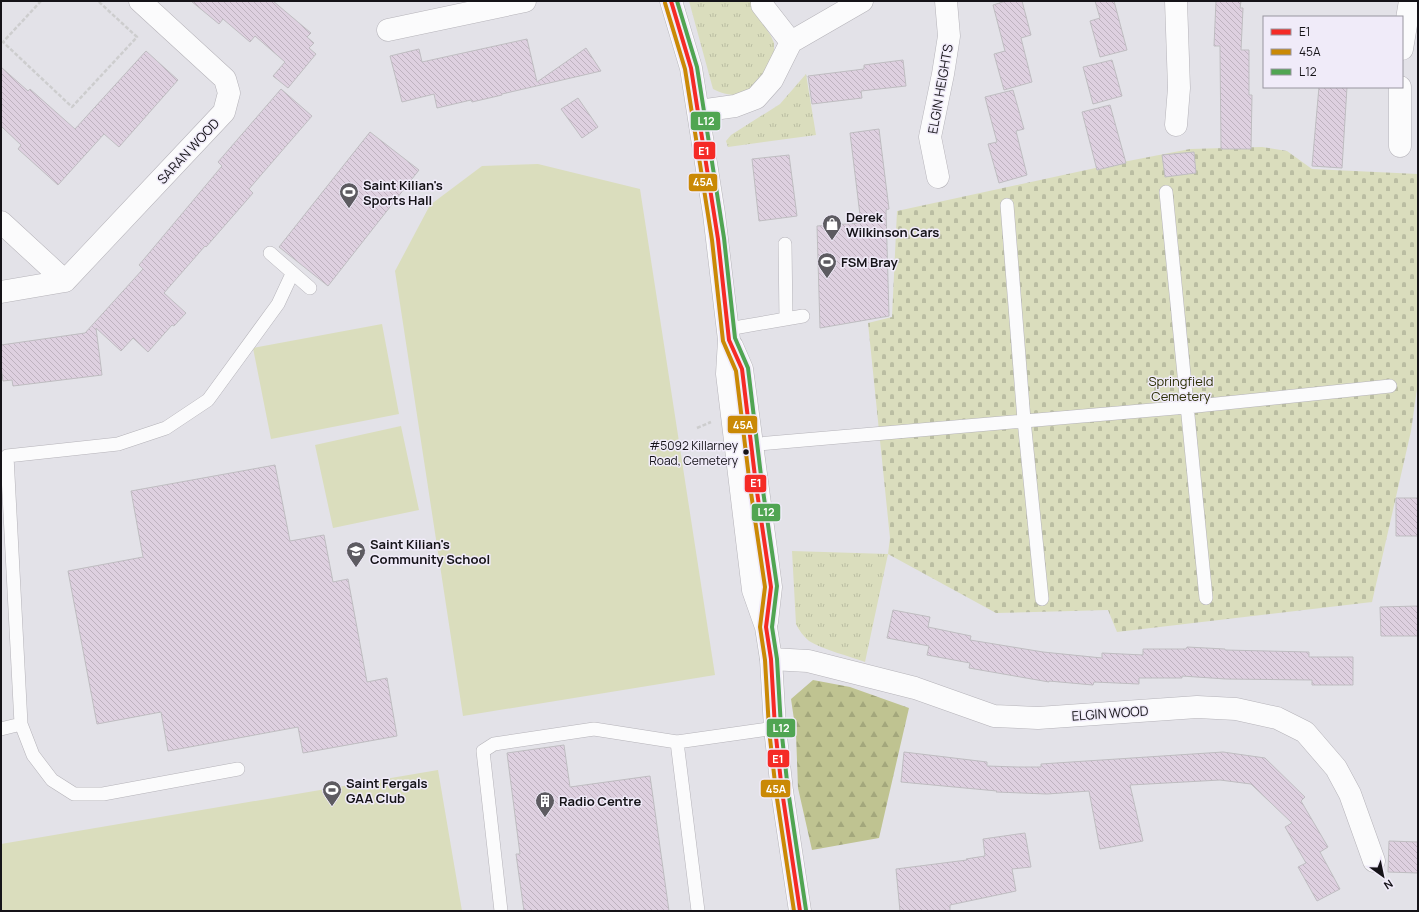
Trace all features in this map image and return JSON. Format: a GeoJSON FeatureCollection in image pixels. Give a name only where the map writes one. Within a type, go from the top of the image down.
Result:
{"type":"FeatureCollection","features":[{"type":"Feature","properties":{"kind":"street","name":"SARAN WOOD"},"geometry":{"type":"LineString","coordinates":[[65,281],[224,112],[229,93],[225,79],[140,1]]}},
{"type":"Feature","properties":{"kind":"street"},"geometry":{"type":"LineString","coordinates":[[388,30],[525,1]]}},
{"type":"Feature","properties":{"kind":"street"},"geometry":{"type":"LineString","coordinates":[[671,1],[691,68],[718,239],[729,335],[742,370],[744,445],[753,590],[766,627],[771,659],[775,728],[782,791],[800,911]]}},
{"type":"Feature","properties":{"kind":"street"},"geometry":{"type":"LineString","coordinates":[[762,1],[762,5],[790,42]]}},
{"type":"Feature","properties":{"kind":"street"},"geometry":{"type":"LineString","coordinates":[[699,111],[735,106],[756,98],[772,80],[790,42],[862,1]]}},
{"type":"Feature","properties":{"kind":"street","name":"ELGIN HEIGHTS"},"geometry":{"type":"LineString","coordinates":[[938,177],[930,137],[949,36],[946,1]]}},
{"type":"Feature","properties":{"kind":"street"},"geometry":{"type":"LineString","coordinates":[[1176,1],[1179,88],[1176,125]]}},
{"type":"Feature","properties":{"kind":"street"},"geometry":{"type":"LineString","coordinates":[[1403,43],[1410,1]]}},
{"type":"Feature","properties":{"kind":"street"},"geometry":{"type":"LineString","coordinates":[[1400,88],[1400,146]]}},
{"type":"Feature","properties":{"kind":"street"},"geometry":{"type":"LineString","coordinates":[[1,222],[65,281]]}},
{"type":"Feature","properties":{"kind":"street"},"geometry":{"type":"LineString","coordinates":[[1,292],[65,281]]}},
{"type":"Feature","properties":{"kind":"street","name":"ELGIN WOOD"},"geometry":{"type":"LineString","coordinates":[[771,659],[808,661],[915,688],[994,716],[1038,718],[1197,707],[1236,709],[1276,718],[1305,732],[1336,768],[1350,794],[1374,861]]}},
{"type":"Feature","properties":{"kind":"lane"},"geometry":{"type":"LineString","coordinates":[[1166,192],[1206,598]]}},
{"type":"Feature","properties":{"kind":"lane"},"geometry":{"type":"LineString","coordinates":[[1007,205],[1024,420],[1042,599]]}},
{"type":"Feature","properties":{"kind":"lane"},"geometry":{"type":"LineString","coordinates":[[785,244],[786,319]]}},
{"type":"Feature","properties":{"kind":"lane"},"geometry":{"type":"LineString","coordinates":[[270,253],[292,274],[310,288]]}},
{"type":"Feature","properties":{"kind":"lane"},"geometry":{"type":"LineString","coordinates":[[238,770],[103,794],[74,794],[52,780],[33,755],[21,724],[7,456],[118,444],[166,428],[208,400],[278,304],[292,274]]}},
{"type":"Feature","properties":{"kind":"lane"},"geometry":{"type":"LineString","coordinates":[[729,335],[786,319],[803,316]]}},
{"type":"Feature","properties":{"kind":"lane"},"geometry":{"type":"LineString","coordinates":[[744,445],[1187,407],[1390,386]]}},
{"type":"Feature","properties":{"kind":"lane"},"geometry":{"type":"LineString","coordinates":[[1,729],[21,724]]}},
{"type":"Feature","properties":{"kind":"lane"},"geometry":{"type":"LineString","coordinates":[[501,911],[482,751],[494,744],[594,729],[677,742],[775,728]]}},
{"type":"Feature","properties":{"kind":"lane"},"geometry":{"type":"LineString","coordinates":[[677,742],[698,911]]}},
{"type":"Feature","properties":{"kind":"path"},"geometry":{"type":"LineString","coordinates":[[41,1],[3,42],[72,107],[137,37],[98,1]]}},
{"type":"Feature","properties":{"kind":"green space"},"geometry":{"type":"Polygon","coordinates":[[[689,1],[751,1],[757,15],[774,43],[774,56],[764,84],[750,91],[733,95],[713,89],[689,1]]]}},
{"type":"Feature","properties":{"kind":"green space"},"geometry":{"type":"Polygon","coordinates":[[[806,74],[816,135],[728,147],[726,141],[731,135],[780,104],[806,74]]]}},
{"type":"Feature","properties":{"kind":"green space","name":"Springfield Cemetery"},"geometry":{"type":"Polygon","coordinates":[[[1262,147],[1287,151],[1312,169],[1418,174],[1418,382],[1411,431],[1372,602],[1117,632],[1108,610],[996,613],[888,554],[890,538],[868,323],[892,317],[897,211],[1190,149],[1262,147]]]}},
{"type":"Feature","properties":{"kind":"green space"},"geometry":{"type":"Polygon","coordinates":[[[538,164],[640,189],[715,675],[463,716],[395,271],[430,205],[482,166],[538,164]]]}},
{"type":"Feature","properties":{"kind":"green space"},"geometry":{"type":"Polygon","coordinates":[[[382,324],[399,414],[271,439],[253,348],[382,324]]]}},
{"type":"Feature","properties":{"kind":"green space"},"geometry":{"type":"Polygon","coordinates":[[[401,426],[419,510],[333,528],[315,445],[401,426]]]}},
{"type":"Feature","properties":{"kind":"green space"},"geometry":{"type":"Polygon","coordinates":[[[792,551],[888,554],[865,662],[815,644],[809,641],[800,631],[796,624],[792,551]]]}},
{"type":"Feature","properties":{"kind":"green space"},"geometry":{"type":"Polygon","coordinates":[[[813,680],[850,687],[909,708],[879,838],[812,850],[798,788],[796,733],[791,699],[813,680]]]}},
{"type":"Feature","properties":{"kind":"green space","name":"Saint Fergals GAA Club"},"geometry":{"type":"Polygon","coordinates":[[[438,770],[462,911],[1,911],[1,844],[438,770]]]}},
{"type":"Feature","properties":{"kind":"building"},"geometry":{"type":"Polygon","coordinates":[[[191,1],[273,1],[311,33],[307,37],[314,43],[309,48],[316,54],[288,88],[273,76],[285,62],[255,36],[250,42],[223,19],[219,24],[191,1]]]}},
{"type":"Feature","properties":{"kind":"building"},"geometry":{"type":"Polygon","coordinates":[[[1006,1],[1022,1],[1031,35],[1021,38],[1032,82],[1004,90],[994,54],[1005,51],[993,5],[1006,1]]]}},
{"type":"Feature","properties":{"kind":"building"},"geometry":{"type":"Polygon","coordinates":[[[1095,1],[1114,1],[1127,50],[1100,57],[1090,21],[1100,18],[1095,1]]]}},
{"type":"Feature","properties":{"kind":"building"},"geometry":{"type":"Polygon","coordinates":[[[1216,1],[1241,1],[1240,8],[1243,8],[1241,50],[1249,50],[1249,95],[1252,95],[1251,149],[1221,149],[1220,46],[1214,46],[1216,1]]]}},
{"type":"Feature","properties":{"kind":"building"},"geometry":{"type":"Polygon","coordinates":[[[527,39],[537,82],[586,48],[601,71],[472,102],[471,100],[437,108],[434,94],[402,102],[390,56],[419,49],[422,62],[527,39]]]}},
{"type":"Feature","properties":{"kind":"building"},"geometry":{"type":"Polygon","coordinates":[[[146,51],[178,80],[119,147],[104,134],[58,185],[18,149],[21,145],[1,126],[1,67],[28,91],[30,89],[75,129],[146,51]]]}},
{"type":"Feature","properties":{"kind":"building"},"geometry":{"type":"Polygon","coordinates":[[[903,60],[906,86],[861,91],[862,98],[812,104],[808,76],[864,69],[864,65],[903,60]]]}},
{"type":"Feature","properties":{"kind":"building"},"geometry":{"type":"Polygon","coordinates":[[[1112,60],[1122,96],[1093,104],[1083,67],[1112,60]]]}},
{"type":"Feature","properties":{"kind":"building"},"geometry":{"type":"Polygon","coordinates":[[[1319,88],[1347,88],[1342,168],[1312,166],[1319,88]]]}},
{"type":"Feature","properties":{"kind":"building"},"geometry":{"type":"Polygon","coordinates":[[[281,89],[312,116],[249,189],[253,193],[164,293],[186,313],[174,326],[172,325],[148,352],[133,338],[121,351],[96,328],[102,375],[13,386],[12,380],[3,381],[1,367],[1,345],[85,333],[143,269],[139,265],[222,166],[218,162],[281,89]]]}},
{"type":"Feature","properties":{"kind":"building"},"geometry":{"type":"Polygon","coordinates":[[[1013,90],[1024,129],[1016,131],[1027,175],[999,183],[988,144],[997,142],[985,97],[1013,90]]]}},
{"type":"Feature","properties":{"kind":"building"},"geometry":{"type":"Polygon","coordinates":[[[578,98],[598,127],[582,138],[561,109],[578,98]]]}},
{"type":"Feature","properties":{"kind":"building"},"geometry":{"type":"Polygon","coordinates":[[[1110,105],[1126,163],[1097,170],[1082,112],[1110,105]]]}},
{"type":"Feature","properties":{"kind":"building"},"geometry":{"type":"Polygon","coordinates":[[[879,129],[889,209],[886,210],[889,316],[820,328],[817,226],[861,223],[850,133],[879,129]]]}},
{"type":"Feature","properties":{"kind":"building","name":"Saint Kilian's Sports Hall"},"geometry":{"type":"Polygon","coordinates":[[[370,132],[419,170],[328,286],[279,247],[370,132]]]}},
{"type":"Feature","properties":{"kind":"building"},"geometry":{"type":"Polygon","coordinates":[[[1194,152],[1196,173],[1165,177],[1162,155],[1194,152]]]}},
{"type":"Feature","properties":{"kind":"building"},"geometry":{"type":"Polygon","coordinates":[[[789,155],[797,216],[759,221],[752,159],[789,155]]]}},
{"type":"Feature","properties":{"kind":"building"},"geometry":{"type":"Polygon","coordinates":[[[275,465],[290,541],[324,535],[333,582],[348,579],[367,682],[387,678],[397,736],[303,753],[298,727],[168,751],[161,712],[97,724],[68,571],[143,557],[131,491],[275,465]]]}},
{"type":"Feature","properties":{"kind":"building"},"geometry":{"type":"Polygon","coordinates":[[[1396,498],[1418,498],[1418,536],[1396,536],[1396,498]]]}},
{"type":"Feature","properties":{"kind":"building"},"geometry":{"type":"Polygon","coordinates":[[[1418,606],[1418,636],[1381,636],[1380,607],[1418,606]]]}},
{"type":"Feature","properties":{"kind":"building"},"geometry":{"type":"Polygon","coordinates":[[[893,610],[930,617],[928,627],[971,636],[970,640],[1043,652],[1102,658],[1102,653],[1143,655],[1143,649],[1186,649],[1187,647],[1225,650],[1309,652],[1309,657],[1353,657],[1353,685],[1312,685],[1312,680],[1226,679],[1182,676],[1182,678],[1139,678],[1139,684],[1094,682],[1093,685],[1049,682],[969,668],[970,663],[927,655],[929,646],[887,638],[893,610]]]}},
{"type":"Feature","properties":{"kind":"building"},"geometry":{"type":"Polygon","coordinates":[[[564,745],[570,787],[650,776],[669,911],[524,911],[516,854],[520,854],[507,753],[564,745]]]}},
{"type":"Feature","properties":{"kind":"building"},"geometry":{"type":"Polygon","coordinates":[[[904,752],[987,762],[987,766],[1017,767],[1041,767],[1041,764],[1223,752],[1265,758],[1305,797],[1301,801],[1328,847],[1320,852],[1340,889],[1317,901],[1298,867],[1306,863],[1285,827],[1292,823],[1251,784],[1220,780],[1130,785],[1143,841],[1100,849],[1089,791],[1047,794],[996,792],[997,791],[901,782],[904,752]]]}},
{"type":"Feature","properties":{"kind":"building"},"geometry":{"type":"Polygon","coordinates":[[[1025,833],[1031,867],[1012,869],[1016,891],[950,905],[950,911],[900,911],[896,869],[967,860],[966,859],[985,856],[983,839],[1025,833]]]}},
{"type":"Feature","properties":{"kind":"building"},"geometry":{"type":"Polygon","coordinates":[[[1389,841],[1418,842],[1418,873],[1388,872],[1389,841]]]}},
{"type":"Feature","properties":{"kind":"transit line","name":"E1"},"geometry":{"type":"LineString","coordinates":[[671,1],[691,68],[718,239],[729,340],[742,369],[756,485],[771,587],[766,627],[771,659],[775,728],[782,791],[800,911]]}},
{"type":"Feature","properties":{"kind":"transit line","name":"L12"},"geometry":{"type":"LineString","coordinates":[[677,1],[697,67],[724,238],[735,338],[748,368],[762,484],[777,586],[772,627],[777,659],[781,727],[788,790],[806,910]]}},
{"type":"Feature","properties":{"kind":"transit line","name":"45A"},"geometry":{"type":"LineString","coordinates":[[665,3],[685,69],[712,240],[723,341],[736,371],[750,486],[765,587],[760,627],[765,660],[769,729],[776,792],[794,911]]}},
{"type":"Feature","properties":{"kind":"place","name":"Saint Kilian's Sports Hall"},"geometry":{"type":"Point","coordinates":[349,209]}},
{"type":"Feature","properties":{"kind":"place","name":"Derek Wilkinson Cars"},"geometry":{"type":"Point","coordinates":[832,241]}},
{"type":"Feature","properties":{"kind":"place","name":"FSM Bray"},"geometry":{"type":"Point","coordinates":[827,279]}},
{"type":"Feature","properties":{"kind":"place","name":"#5092 Killarney Road, Cemetery"},"geometry":{"type":"Point","coordinates":[746,452]}},
{"type":"Feature","properties":{"kind":"place","name":"Saint Kilian's Community School"},"geometry":{"type":"Point","coordinates":[356,568]}},
{"type":"Feature","properties":{"kind":"place","name":"Saint Fergals GAA Club"},"geometry":{"type":"Point","coordinates":[332,807]}},
{"type":"Feature","properties":{"kind":"place","name":"Radio Centre"},"geometry":{"type":"Point","coordinates":[545,818]}}]}
